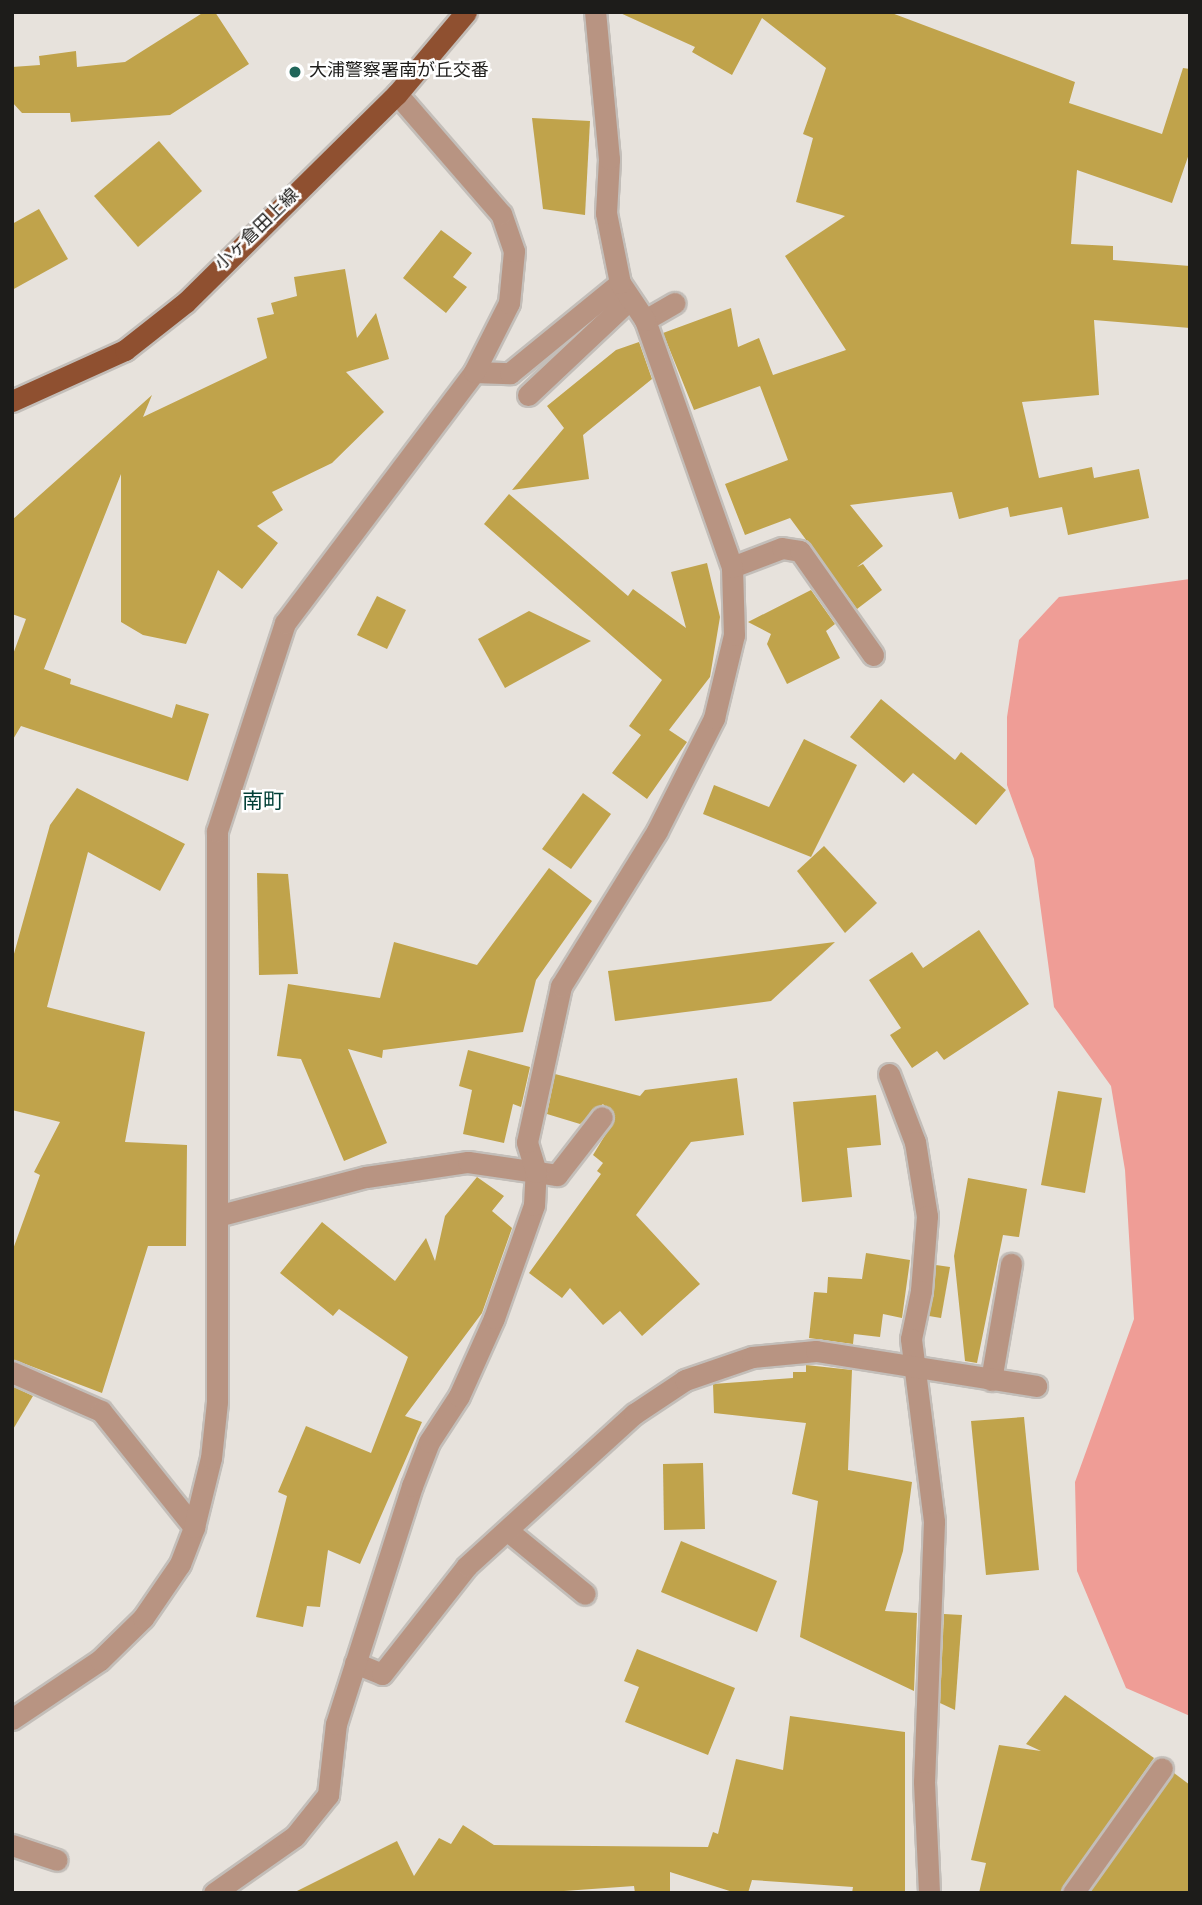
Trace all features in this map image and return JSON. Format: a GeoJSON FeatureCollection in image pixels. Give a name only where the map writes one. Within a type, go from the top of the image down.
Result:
{"type":"FeatureCollection","features":[{"type":"Feature","properties":{"kind":"main road","name":"小ヶ倉田上線"},"geometry":{"type":"LineString","coordinates":[[12,401],[146,336],[397,94],[466,12]]}},
{"type":"Feature","properties":{"kind":"street"},"geometry":{"type":"LineString","coordinates":[[214,1893],[295,1836],[328,1796],[336,1724],[429,1441],[459,1396],[494,1318],[534,1205],[536,1172],[527,1142],[561,986],[657,831],[714,718],[734,635],[732,567],[645,320],[625,291],[606,213],[609,159],[595,12]]}},
{"type":"Feature","properties":{"kind":"street"},"geometry":{"type":"LineString","coordinates":[[12,1719],[100,1660],[143,1618],[180,1564],[194,1527],[211,1458],[217,1402],[217,831],[249,722],[285,623],[308,587],[474,372],[509,303],[514,251],[501,214],[397,94]]}},
{"type":"Feature","properties":{"kind":"street"},"geometry":{"type":"LineString","coordinates":[[474,372],[510,373],[625,291]]}},
{"type":"Feature","properties":{"kind":"street"},"geometry":{"type":"LineString","coordinates":[[528,395],[625,291]]}},
{"type":"Feature","properties":{"kind":"street"},"geometry":{"type":"LineString","coordinates":[[645,320],[675,303]]}},
{"type":"Feature","properties":{"kind":"street"},"geometry":{"type":"LineString","coordinates":[[732,567],[782,548],[800,551],[873,655]]}},
{"type":"Feature","properties":{"kind":"street"},"geometry":{"type":"LineString","coordinates":[[889,1074],[915,1142],[927,1216],[921,1291],[911,1339],[918,1370],[934,1522],[924,1782],[929,1893]]}},
{"type":"Feature","properties":{"kind":"street"},"geometry":{"type":"LineString","coordinates":[[217,1216],[366,1177],[468,1162],[557,1175],[602,1117]]}},
{"type":"Feature","properties":{"kind":"street"},"geometry":{"type":"LineString","coordinates":[[991,1380],[1010,1264]]}},
{"type":"Feature","properties":{"kind":"street"},"geometry":{"type":"LineString","coordinates":[[355,1663],[382,1675],[467,1566],[634,1414],[685,1380],[752,1357],[816,1351],[918,1370],[1036,1386]]}},
{"type":"Feature","properties":{"kind":"street"},"geometry":{"type":"LineString","coordinates":[[12,1372],[101,1411],[194,1527]]}},
{"type":"Feature","properties":{"kind":"street"},"geometry":{"type":"LineString","coordinates":[[508,1531],[585,1594]]}},
{"type":"Feature","properties":{"kind":"street"},"geometry":{"type":"LineString","coordinates":[[1073,1893],[1161,1768]]}},
{"type":"Feature","properties":{"kind":"street"},"geometry":{"type":"LineString","coordinates":[[12,1845],[57,1860]]}},
{"type":"Feature","properties":{"kind":"shaded area"},"geometry":{"type":"Polygon","coordinates":[[[1190,579],[1190,1716],[1126,1688],[1077,1571],[1075,1482],[1134,1319],[1125,1170],[1111,1086],[1054,1007],[1034,859],[1007,785],[1007,717],[1019,640],[1059,597],[1190,579]]]}},
{"type":"Feature","properties":{"kind":"building"},"geometry":{"type":"Polygon","coordinates":[[[204,12],[215,12],[249,64],[170,115],[71,122],[70,113],[22,113],[12,102],[12,67],[40,65],[39,56],[76,51],[77,67],[125,62],[204,12]]]}},
{"type":"Feature","properties":{"kind":"building"},"geometry":{"type":"Polygon","coordinates":[[[618,12],[889,12],[1075,82],[1069,103],[1162,134],[1183,68],[1190,69],[1190,151],[1172,203],[1077,170],[1071,244],[1113,246],[1113,260],[1190,266],[1190,328],[1094,320],[1099,395],[1022,402],[1039,478],[1092,467],[1094,478],[1139,469],[1149,518],[1068,535],[1062,507],[1010,517],[1008,507],[959,519],[952,492],[850,505],[883,546],[857,567],[863,564],[882,590],[857,609],[790,518],[745,535],[725,484],[788,460],[760,386],[694,410],[663,333],[731,308],[738,347],[759,338],[773,375],[846,350],[785,256],[845,216],[796,202],[813,138],[803,134],[826,68],[762,18],[732,75],[692,52],[695,47],[618,12]]]}},
{"type":"Feature","properties":{"kind":"building"},"geometry":{"type":"Polygon","coordinates":[[[532,118],[590,121],[585,215],[543,209],[532,118]]]}},
{"type":"Feature","properties":{"kind":"building"},"geometry":{"type":"Polygon","coordinates":[[[159,141],[202,191],[138,247],[94,196],[159,141]]]}},
{"type":"Feature","properties":{"kind":"building"},"geometry":{"type":"Polygon","coordinates":[[[39,209],[68,259],[12,290],[12,224],[39,209]]]}},
{"type":"Feature","properties":{"kind":"building"},"geometry":{"type":"Polygon","coordinates":[[[441,230],[472,253],[453,277],[467,287],[446,313],[403,278],[441,230]]]}},
{"type":"Feature","properties":{"kind":"building"},"geometry":{"type":"Polygon","coordinates":[[[345,269],[357,338],[376,313],[389,359],[346,372],[384,412],[332,463],[272,492],[283,510],[257,526],[278,543],[242,589],[218,570],[186,644],[143,635],[121,622],[121,474],[44,669],[71,679],[70,684],[172,718],[176,704],[209,714],[188,781],[21,726],[12,741],[12,657],[26,619],[12,614],[12,520],[152,395],[143,417],[267,358],[257,318],[274,314],[271,303],[297,296],[294,277],[345,269]]]}},
{"type":"Feature","properties":{"kind":"building"},"geometry":{"type":"Polygon","coordinates":[[[639,342],[652,379],[583,435],[589,479],[512,490],[564,428],[547,406],[616,350],[639,342]]]}},
{"type":"Feature","properties":{"kind":"building"},"geometry":{"type":"Polygon","coordinates":[[[509,494],[628,596],[633,589],[686,628],[671,572],[707,563],[720,617],[710,677],[669,730],[687,742],[647,799],[612,773],[641,735],[629,726],[662,680],[484,524],[509,494]]]}},
{"type":"Feature","properties":{"kind":"building"},"geometry":{"type":"Polygon","coordinates":[[[811,590],[835,624],[826,631],[840,658],[787,684],[767,644],[771,634],[748,622],[811,590]]]}},
{"type":"Feature","properties":{"kind":"building"},"geometry":{"type":"Polygon","coordinates":[[[377,596],[406,610],[387,649],[357,635],[377,596]]]}},
{"type":"Feature","properties":{"kind":"building"},"geometry":{"type":"Polygon","coordinates":[[[529,611],[591,641],[505,688],[478,639],[529,611]]]}},
{"type":"Feature","properties":{"kind":"building"},"geometry":{"type":"Polygon","coordinates":[[[881,699],[955,760],[961,752],[1006,790],[976,825],[913,773],[904,783],[850,737],[881,699]]]}},
{"type":"Feature","properties":{"kind":"building"},"geometry":{"type":"Polygon","coordinates":[[[804,739],[857,765],[811,857],[703,814],[714,785],[769,807],[804,739]]]}},
{"type":"Feature","properties":{"kind":"building"},"geometry":{"type":"Polygon","coordinates":[[[77,788],[185,844],[160,891],[88,852],[47,1007],[145,1032],[125,1142],[187,1145],[186,1246],[148,1246],[102,1393],[12,1359],[12,1252],[40,1175],[34,1172],[60,1122],[12,1110],[12,961],[50,825],[77,788]]]}},
{"type":"Feature","properties":{"kind":"building"},"geometry":{"type":"Polygon","coordinates":[[[583,793],[611,814],[571,869],[542,849],[583,793]]]}},
{"type":"Feature","properties":{"kind":"building"},"geometry":{"type":"Polygon","coordinates":[[[824,846],[877,903],[845,933],[797,871],[824,846]]]}},
{"type":"Feature","properties":{"kind":"building"},"geometry":{"type":"Polygon","coordinates":[[[549,868],[592,901],[536,980],[523,1032],[383,1050],[382,1058],[348,1049],[387,1143],[344,1161],[301,1059],[277,1056],[288,984],[380,998],[394,942],[477,965],[549,868]]]}},
{"type":"Feature","properties":{"kind":"building"},"geometry":{"type":"Polygon","coordinates":[[[257,873],[288,874],[298,974],[259,975],[257,873]]]}},
{"type":"Feature","properties":{"kind":"building"},"geometry":{"type":"Polygon","coordinates":[[[979,930],[1029,1004],[944,1060],[937,1051],[912,1068],[890,1035],[901,1028],[869,980],[912,952],[923,968],[979,930]]]}},
{"type":"Feature","properties":{"kind":"building"},"geometry":{"type":"Polygon","coordinates":[[[835,942],[771,1001],[615,1021],[608,971],[835,942]]]}},
{"type":"Feature","properties":{"kind":"building"},"geometry":{"type":"Polygon","coordinates":[[[468,1050],[530,1067],[521,1107],[513,1104],[504,1143],[463,1134],[472,1090],[459,1086],[468,1050]]]}},
{"type":"Feature","properties":{"kind":"building"},"geometry":{"type":"Polygon","coordinates":[[[555,1074],[640,1096],[645,1090],[737,1078],[744,1135],[691,1142],[636,1215],[700,1284],[642,1336],[620,1311],[603,1325],[570,1288],[562,1298],[529,1273],[601,1174],[597,1171],[603,1163],[593,1155],[615,1119],[603,1104],[580,1124],[547,1114],[555,1074]]]}},
{"type":"Feature","properties":{"kind":"building"},"geometry":{"type":"Polygon","coordinates":[[[1058,1091],[1102,1098],[1085,1193],[1041,1185],[1058,1091]]]}},
{"type":"Feature","properties":{"kind":"building"},"geometry":{"type":"Polygon","coordinates":[[[876,1095],[881,1145],[847,1148],[852,1197],[802,1202],[793,1102],[876,1095]]]}},
{"type":"Feature","properties":{"kind":"building"},"geometry":{"type":"Polygon","coordinates":[[[477,1177],[504,1196],[492,1211],[512,1228],[482,1313],[405,1416],[422,1422],[360,1564],[328,1550],[320,1607],[307,1606],[303,1627],[256,1617],[287,1496],[278,1492],[306,1426],[371,1453],[408,1357],[339,1309],[333,1316],[280,1273],[322,1222],[395,1281],[426,1238],[435,1261],[445,1216],[477,1177]]]}},
{"type":"Feature","properties":{"kind":"building"},"geometry":{"type":"Polygon","coordinates":[[[968,1178],[1027,1189],[1019,1237],[1003,1235],[977,1363],[965,1361],[954,1256],[968,1178]]]}},
{"type":"Feature","properties":{"kind":"building"},"geometry":{"type":"Polygon","coordinates":[[[866,1253],[910,1260],[902,1318],[883,1314],[880,1337],[854,1334],[853,1344],[809,1338],[814,1292],[827,1293],[828,1277],[862,1279],[866,1253]]]}},
{"type":"Feature","properties":{"kind":"building"},"geometry":{"type":"Polygon","coordinates":[[[936,1265],[950,1267],[941,1318],[929,1316],[936,1265]]]}},
{"type":"Feature","properties":{"kind":"building"},"geometry":{"type":"Polygon","coordinates":[[[806,1365],[852,1370],[848,1470],[912,1482],[903,1551],[885,1611],[917,1613],[914,1691],[800,1637],[818,1501],[792,1494],[806,1423],[714,1413],[713,1384],[793,1378],[793,1372],[806,1372],[806,1365]]]}},
{"type":"Feature","properties":{"kind":"building"},"geometry":{"type":"Polygon","coordinates":[[[12,1386],[33,1396],[12,1431],[12,1386]]]}},
{"type":"Feature","properties":{"kind":"building"},"geometry":{"type":"Polygon","coordinates":[[[1024,1417],[1039,1570],[986,1575],[971,1421],[1024,1417]]]}},
{"type":"Feature","properties":{"kind":"building"},"geometry":{"type":"Polygon","coordinates":[[[703,1463],[705,1529],[664,1530],[663,1464],[703,1463]]]}},
{"type":"Feature","properties":{"kind":"building"},"geometry":{"type":"Polygon","coordinates":[[[681,1541],[777,1581],[757,1632],[661,1592],[681,1541]]]}},
{"type":"Feature","properties":{"kind":"building"},"geometry":{"type":"Polygon","coordinates":[[[944,1614],[962,1615],[955,1710],[940,1703],[944,1614]]]}},
{"type":"Feature","properties":{"kind":"building"},"geometry":{"type":"Polygon","coordinates":[[[637,1649],[735,1688],[708,1755],[625,1722],[639,1687],[624,1681],[637,1649]]]}},
{"type":"Feature","properties":{"kind":"building"},"geometry":{"type":"Polygon","coordinates":[[[1065,1695],[1154,1758],[1060,1893],[979,1893],[986,1863],[971,1860],[999,1745],[1041,1751],[1026,1744],[1065,1695]]]}},
{"type":"Feature","properties":{"kind":"building"},"geometry":{"type":"Polygon","coordinates":[[[790,1716],[905,1732],[905,1893],[852,1893],[853,1887],[752,1880],[748,1893],[736,1893],[670,1872],[670,1893],[635,1893],[634,1886],[536,1893],[293,1893],[397,1841],[414,1876],[439,1838],[451,1844],[463,1825],[494,1845],[708,1847],[713,1832],[718,1834],[736,1759],[783,1770],[790,1716]]]}},
{"type":"Feature","properties":{"kind":"building"},"geometry":{"type":"Polygon","coordinates":[[[1174,1773],[1190,1785],[1190,1893],[1089,1893],[1174,1773]]]}},
{"type":"Feature","properties":{"kind":"place","name":"大浦警察署南が丘交番"},"geometry":{"type":"Point","coordinates":[295,72]}},
{"type":"Feature","properties":{"kind":"district","name":"南町"},"geometry":{"type":"Point","coordinates":[263,803]}}]}
